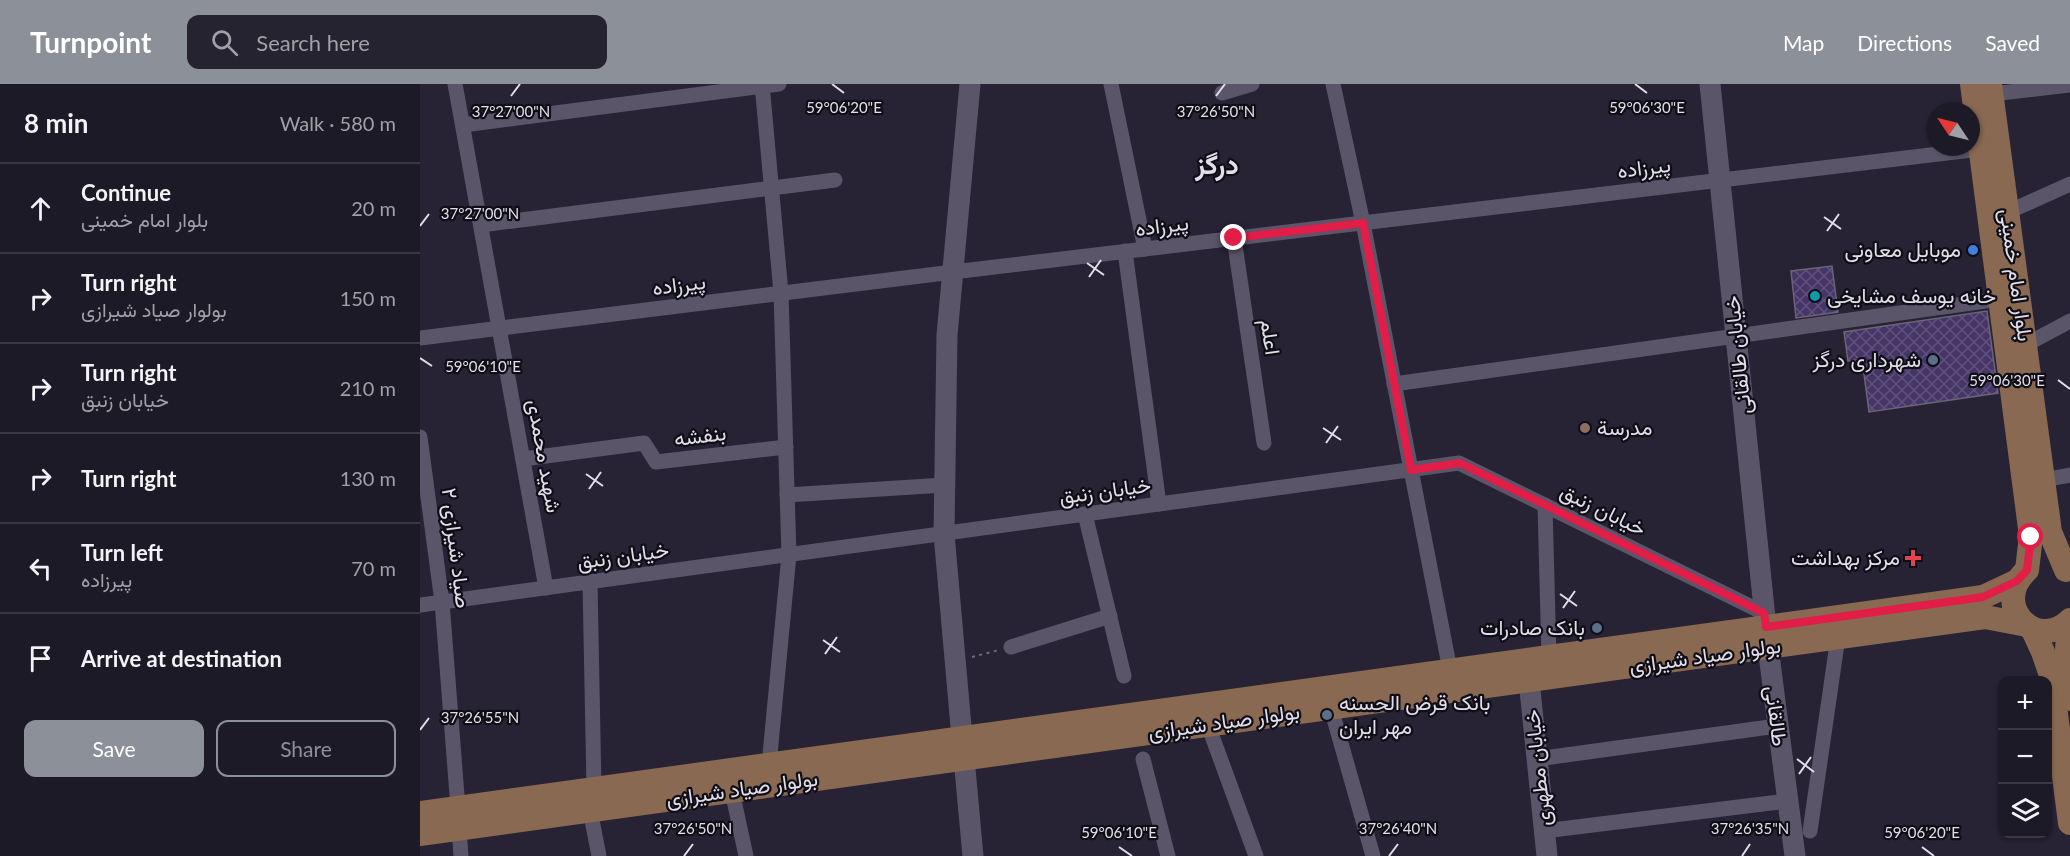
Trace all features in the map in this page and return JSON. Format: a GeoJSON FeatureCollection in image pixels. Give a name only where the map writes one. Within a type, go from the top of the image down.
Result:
{"type":"FeatureCollection","features":[{"type":"Feature","properties":{"kind":"main road","name":"بلوار امام خمینی"},"geometry":{"type":"LineString","coordinates":[[1985,87],[1980,149],[2031,537],[2022,575],[2013,590],[2013,603],[2017,615],[2029,626]]}},
{"type":"Feature","properties":{"kind":"main road","name":"بلوار امام خمینی"},"geometry":{"type":"LineString","coordinates":[[1985,87],[2007,212],[2050,532],[2068,572]]}},
{"type":"Feature","properties":{"kind":"main road","name":"بولوار صیاد شیرازی"},"geometry":{"type":"LineString","coordinates":[[592,800],[732,790],[963,748],[1450,670],[1766,629],[1983,597],[2041,564],[2054,565],[2068,572]]}},
{"type":"Feature","properties":{"kind":"main road","name":"بولوار صیاد شیرازی"},"geometry":{"type":"LineString","coordinates":[[420,834],[459,818],[592,800],[769,765],[1208,724],[1331,708],[1529,680],[1766,629],[1838,637],[1985,617],[2038,630],[2052,631],[2064,626],[2070,620]]}},
{"type":"Feature","properties":{"kind":"main road"},"geometry":{"type":"LineString","coordinates":[[2029,626],[2051,675],[2070,823]]}},
{"type":"Feature","properties":{"kind":"main road"},"geometry":{"type":"LineString","coordinates":[[2070,630],[2066,645],[2066,672],[2070,702]]}},
{"type":"Feature","properties":{"kind":"main road","name":"بولوار صیاد شیرازی"},"geometry":{"type":"LineString","coordinates":[[420,813],[459,818]]}},
{"type":"Feature","properties":{"kind":"street","name":"شهید محمدی"},"geometry":{"type":"LineString","coordinates":[[456,84],[546,588]]}},
{"type":"Feature","properties":{"kind":"street"},"geometry":{"type":"LineString","coordinates":[[463,125],[779,84]]}},
{"type":"Feature","properties":{"kind":"street"},"geometry":{"type":"LineString","coordinates":[[970,84],[947,335],[944,534],[973,856]]}},
{"type":"Feature","properties":{"kind":"street"},"geometry":{"type":"LineString","coordinates":[[1111,84],[1145,249]]}},
{"type":"Feature","properties":{"kind":"street"},"geometry":{"type":"LineString","coordinates":[[1222,93],[1252,84]]}},
{"type":"Feature","properties":{"kind":"street"},"geometry":{"type":"LineString","coordinates":[[1333,84],[1363,223],[1450,670]]}},
{"type":"Feature","properties":{"kind":"street","name":"خیابان طالقانی"},"geometry":{"type":"LineString","coordinates":[[1710,84],[1766,629]]}},
{"type":"Feature","properties":{"kind":"street"},"geometry":{"type":"LineString","coordinates":[[762,85],[781,293],[789,555],[769,765]]}},
{"type":"Feature","properties":{"kind":"street"},"geometry":{"type":"LineString","coordinates":[[1985,87],[2070,85]]}},
{"type":"Feature","properties":{"kind":"street","name":"پیرزاده"},"geometry":{"type":"LineString","coordinates":[[420,338],[1926,155]]}},
{"type":"Feature","properties":{"kind":"street"},"geometry":{"type":"LineString","coordinates":[[481,225],[836,180]]}},
{"type":"Feature","properties":{"kind":"street"},"geometry":{"type":"LineString","coordinates":[[2007,212],[2070,184]]}},
{"type":"Feature","properties":{"kind":"street","name":"اعلم"},"geometry":{"type":"LineString","coordinates":[[1234,238],[1264,443]]}},
{"type":"Feature","properties":{"kind":"street"},"geometry":{"type":"LineString","coordinates":[[1125,251],[1159,504]]}},
{"type":"Feature","properties":{"kind":"street"},"geometry":{"type":"LineString","coordinates":[[1394,384],[2000,299]]}},
{"type":"Feature","properties":{"kind":"street"},"geometry":{"type":"LineString","coordinates":[[2025,345],[2070,321]]}},
{"type":"Feature","properties":{"kind":"street","name":"صیاد شیرازی ۲"},"geometry":{"type":"LineString","coordinates":[[420,437],[442,602],[461,856]]}},
{"type":"Feature","properties":{"kind":"street","name":"بنفشه"},"geometry":{"type":"LineString","coordinates":[[523,459],[644,442],[656,462],[786,447]]}},
{"type":"Feature","properties":{"kind":"street","name":"خیابان زنبق"},"geometry":{"type":"LineString","coordinates":[[420,605],[1460,463],[1545,505],[1766,629]]}},
{"type":"Feature","properties":{"kind":"street"},"geometry":{"type":"LineString","coordinates":[[2043,480],[2070,475]]}},
{"type":"Feature","properties":{"kind":"street"},"geometry":{"type":"LineString","coordinates":[[787,495],[944,485]]}},
{"type":"Feature","properties":{"kind":"street"},"geometry":{"type":"LineString","coordinates":[[1545,505],[1549,657]]}},
{"type":"Feature","properties":{"kind":"street"},"geometry":{"type":"LineString","coordinates":[[1085,514],[1124,676]]}},
{"type":"Feature","properties":{"kind":"street"},"geometry":{"type":"LineString","coordinates":[[590,582],[592,800],[599,856]]}},
{"type":"Feature","properties":{"kind":"street"},"geometry":{"type":"LineString","coordinates":[[1011,646],[1110,616]]}},
{"type":"Feature","properties":{"kind":"street","name":"طالقانی"},"geometry":{"type":"LineString","coordinates":[[1766,629],[1795,856]]}},
{"type":"Feature","properties":{"kind":"street"},"geometry":{"type":"LineString","coordinates":[[1810,831],[1838,637]]}},
{"type":"Feature","properties":{"kind":"street","name":"خیابان مطهری"},"geometry":{"type":"LineString","coordinates":[[1529,680],[1547,856]]}},
{"type":"Feature","properties":{"kind":"street"},"geometry":{"type":"LineString","coordinates":[[1331,708],[1373,856]]}},
{"type":"Feature","properties":{"kind":"street"},"geometry":{"type":"LineString","coordinates":[[1208,724],[1256,856]]}},
{"type":"Feature","properties":{"kind":"street"},"geometry":{"type":"LineString","coordinates":[[1537,759],[1777,726]]}},
{"type":"Feature","properties":{"kind":"street"},"geometry":{"type":"LineString","coordinates":[[1143,759],[1168,856]]}},
{"type":"Feature","properties":{"kind":"street"},"geometry":{"type":"LineString","coordinates":[[732,790],[746,856]]}},
{"type":"Feature","properties":{"kind":"street"},"geometry":{"type":"LineString","coordinates":[[1544,831],[1787,801]]}},
{"type":"Feature","properties":{"kind":"path"},"geometry":{"type":"LineString","coordinates":[[955,662],[1011,646]]}},
{"type":"Feature","properties":{"kind":"building","name":"خانه یوسف مشایخی"},"geometry":{"type":"Polygon","coordinates":[[[1832,266],[1838,312],[1796,318],[1791,271],[1832,266]]]}},
{"type":"Feature","properties":{"kind":"building","name":"شهرداری درگز"},"geometry":{"type":"Polygon","coordinates":[[[1987,311],[1998,393],[1869,412],[1862,359],[1848,361],[1844,332],[1987,311]]]}},
{"type":"Feature","properties":{"kind":"place","name":"موبایل معاونی"},"geometry":{"type":"Point","coordinates":[1973,250]}},
{"type":"Feature","properties":{"kind":"place","name":"خانه یوسف مشایخی"},"geometry":{"type":"Point","coordinates":[1815,296]}},
{"type":"Feature","properties":{"kind":"place","name":"شهرداری درگز"},"geometry":{"type":"Point","coordinates":[1933,360]}},
{"type":"Feature","properties":{"kind":"place","name":"مدرسة"},"geometry":{"type":"Point","coordinates":[1585,428]}},
{"type":"Feature","properties":{"kind":"place","name":"مرکز بهداشت"},"geometry":{"type":"Point","coordinates":[1913,558]}},
{"type":"Feature","properties":{"kind":"place","name":"بانک صادرات"},"geometry":{"type":"Point","coordinates":[1597,628]}},
{"type":"Feature","properties":{"kind":"place","name":"بانک قرض الحسنه مهر ایران"},"geometry":{"type":"Point","coordinates":[1327,715]}},
{"type":"Feature","properties":{"kind":"district","name":"درگز"},"geometry":{"type":"Point","coordinates":[1217,165]}},
{"type":"Feature","properties":{"kind":"route"},"geometry":{"type":"LineString","coordinates":[[1234,238],[1363,223],[1411,470],[1460,463],[1764,613],[1766,627],[1983,597],[2017,581],[2027,570],[2031,537]]}}]}
